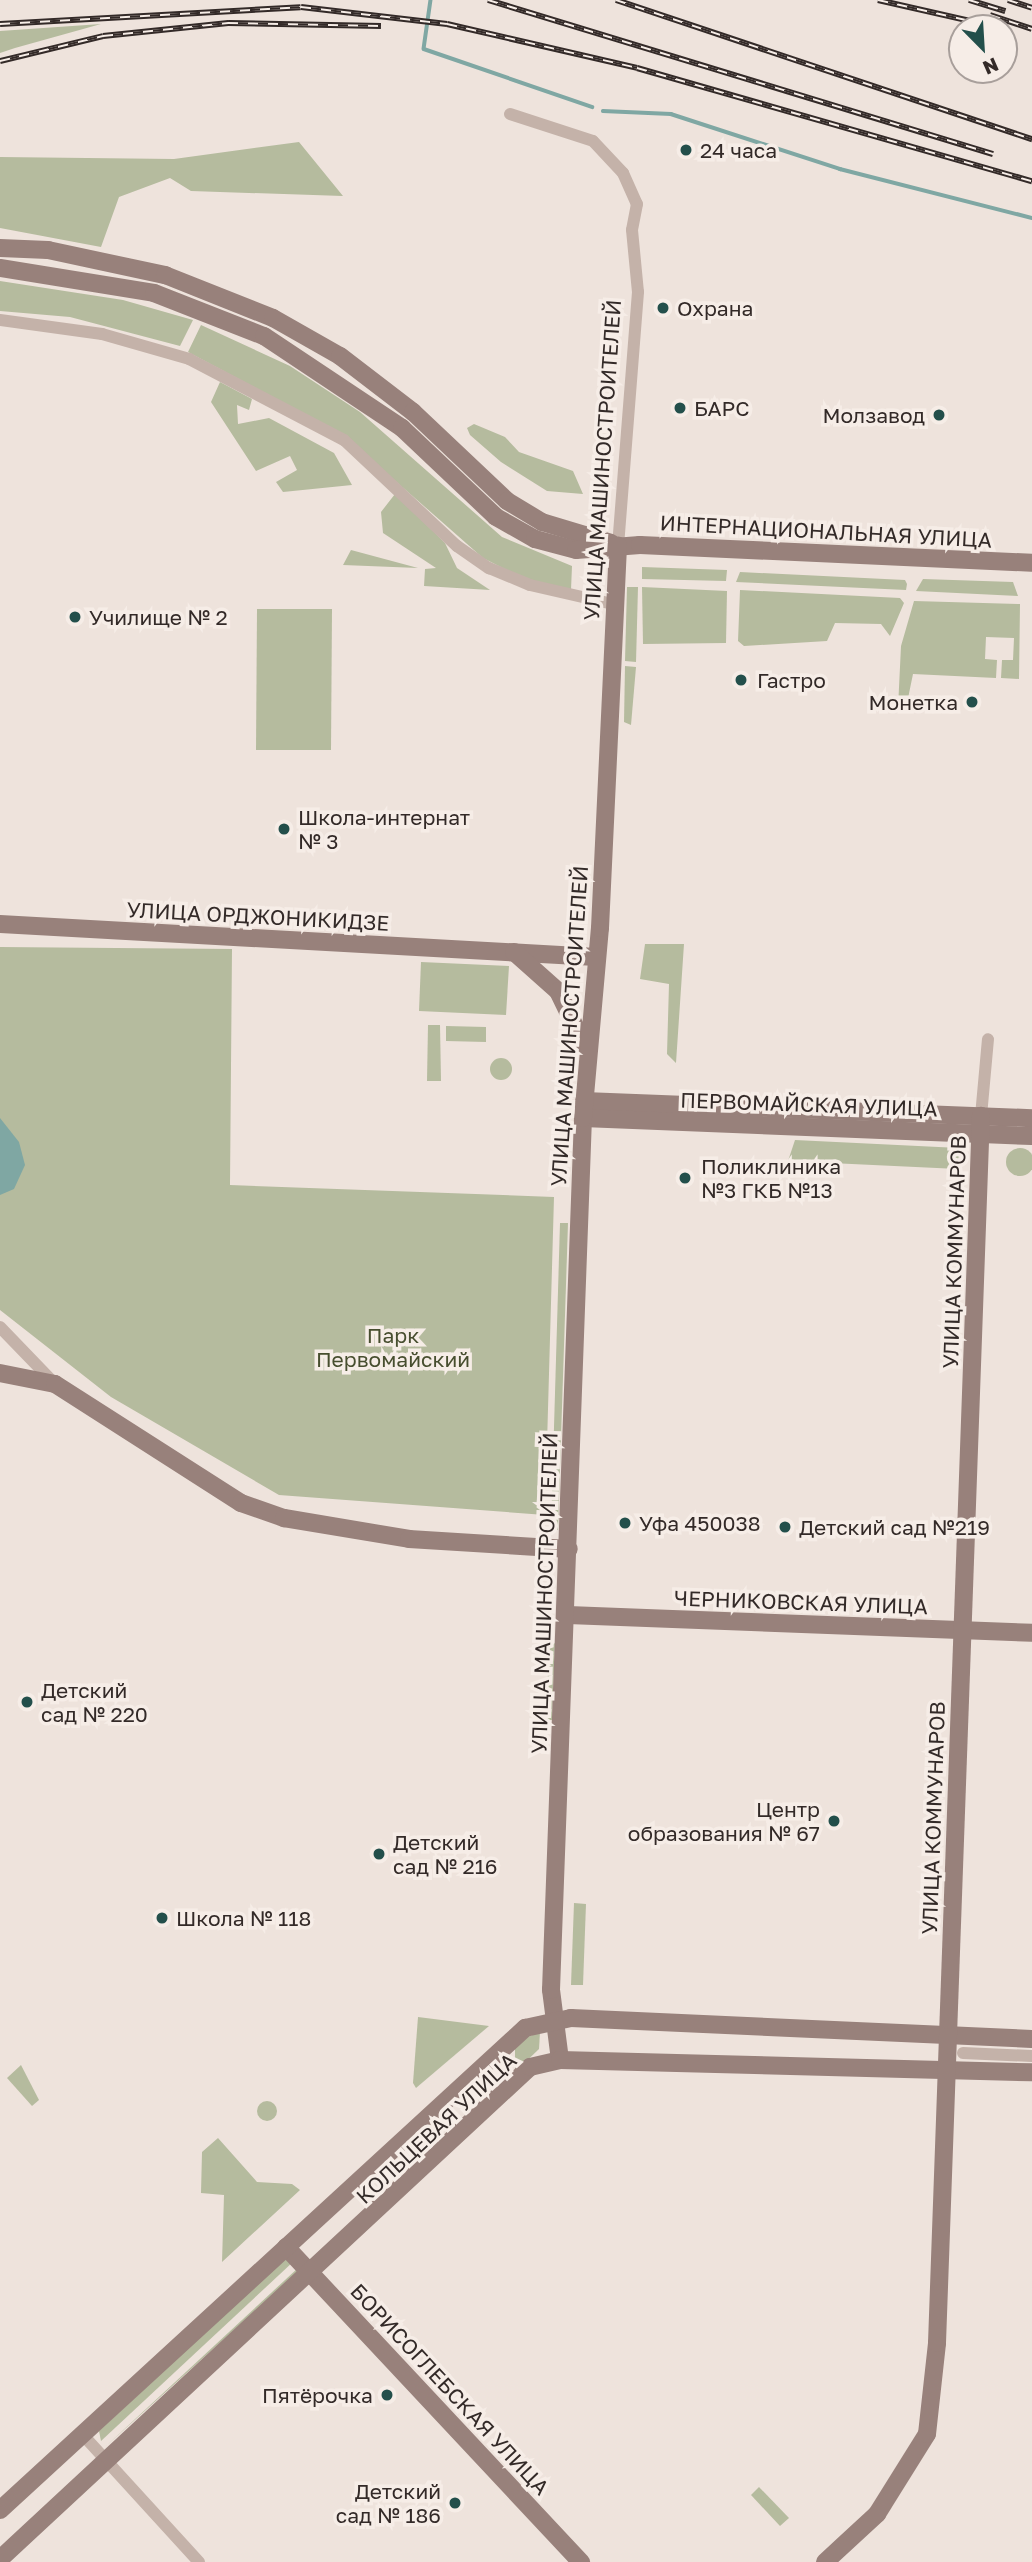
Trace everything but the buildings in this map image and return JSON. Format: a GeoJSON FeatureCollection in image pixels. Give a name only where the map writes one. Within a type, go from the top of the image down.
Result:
{"type":"FeatureCollection","features":[{"type":"Feature","properties":{"kind":"main road","name":"ИНТЕРНАЦИОНАЛЬНАЯ УЛИЦА"},"geometry":{"type":"LineString","coordinates":[[0,248],[48,250],[139,268],[274,318],[340,356],[413,412],[507,501],[542,522],[618,545]]}},
{"type":"Feature","properties":{"kind":"main road","name":"ИНТЕРНАЦИОНАЛЬНАЯ УЛИЦА"},"geometry":{"type":"LineString","coordinates":[[0,268],[154,293],[264,336],[402,428],[515,528],[576,550],[618,545],[1032,563]]}},
{"type":"Feature","properties":{"kind":"main road","name":"УЛИЦА МАШИНОСТРОИТЕЛЕЙ"},"geometry":{"type":"LineString","coordinates":[[560,2060],[551,1977],[568,1615],[584,1109],[596,957],[618,545]]}},
{"type":"Feature","properties":{"kind":"main road","name":"УЛИЦА ОРДЖОНИКИДЗЕ"},"geometry":{"type":"LineString","coordinates":[[0,924],[596,957]]}},
{"type":"Feature","properties":{"kind":"main road"},"geometry":{"type":"LineString","coordinates":[[514,952],[558,991],[587,1052]]}},
{"type":"Feature","properties":{"kind":"main road","name":"ПЕРВОМАЙСКАЯ УЛИЦА"},"geometry":{"type":"LineString","coordinates":[[584,1109],[981,1125],[1032,1136]]}},
{"type":"Feature","properties":{"kind":"main road","name":"ПЕРВОМАЙСКАЯ УЛИЦА"},"geometry":{"type":"LineString","coordinates":[[981,1125],[1032,1118]]}},
{"type":"Feature","properties":{"kind":"main road","name":"УЛИЦА КОММУНАРОВ"},"geometry":{"type":"LineString","coordinates":[[825,2562],[877,2514],[927,2434],[937,2343],[981,1125]]}},
{"type":"Feature","properties":{"kind":"main road"},"geometry":{"type":"LineString","coordinates":[[0,1373],[55,1384],[241,1503],[284,1518],[410,1539],[569,1549]]}},
{"type":"Feature","properties":{"kind":"main road","name":"ЧЕРНИКОВСКАЯ УЛИЦА"},"geometry":{"type":"LineString","coordinates":[[568,1615],[1032,1633]]}},
{"type":"Feature","properties":{"kind":"main road","name":"КОЛЬЦЕВАЯ УЛИЦА"},"geometry":{"type":"LineString","coordinates":[[0,2510],[506,2040],[556,2018],[1032,2039]]}},
{"type":"Feature","properties":{"kind":"main road","name":"КОЛЬЦЕВАЯ УЛИЦА"},"geometry":{"type":"LineString","coordinates":[[0,2559],[104,2461],[313,2275],[530,2067],[560,2060],[1032,2072]]}},
{"type":"Feature","properties":{"kind":"main road","name":"БОРИСОГЛЕБСКАЯ УЛИЦА"},"geometry":{"type":"LineString","coordinates":[[286,2247],[581,2562]]}},
{"type":"Feature","properties":{"kind":"street","name":"УЛИЦА МАШИНОСТРОИТЕЛЕЙ"},"geometry":{"type":"LineString","coordinates":[[510,114],[593,141],[623,173],[637,204],[632,230],[638,292],[618,545]]}},
{"type":"Feature","properties":{"kind":"street"},"geometry":{"type":"LineString","coordinates":[[0,320],[102,334],[190,359],[344,440],[457,546],[489,568],[530,585],[613,604]]}},
{"type":"Feature","properties":{"kind":"street","name":"УЛИЦА КОММУНАРОВ"},"geometry":{"type":"LineString","coordinates":[[981,1125],[988,1039]]}},
{"type":"Feature","properties":{"kind":"street"},"geometry":{"type":"LineString","coordinates":[[0,1327],[55,1384]]}},
{"type":"Feature","properties":{"kind":"street"},"geometry":{"type":"LineString","coordinates":[[963,2053],[1032,2056]]}},
{"type":"Feature","properties":{"kind":"street"},"geometry":{"type":"LineString","coordinates":[[83,2435],[199,2562]]}},
{"type":"Feature","properties":{"kind":"green space"},"geometry":{"type":"Polygon","coordinates":[[[101,24],[15,48],[0,53],[0,31],[101,24]]]}},
{"type":"Feature","properties":{"kind":"green space"},"geometry":{"type":"Polygon","coordinates":[[[299,142],[343,196],[191,191],[170,178],[119,197],[101,247],[0,228],[0,157],[174,159],[299,142]]]}},
{"type":"Feature","properties":{"kind":"green space"},"geometry":{"type":"Polygon","coordinates":[[[0,281],[123,300],[193,320],[180,346],[70,317],[0,311],[0,281]]]}},
{"type":"Feature","properties":{"kind":"green space"},"geometry":{"type":"Polygon","coordinates":[[[201,325],[290,366],[360,412],[502,537],[572,566],[571,590],[530,582],[483,558],[342,434],[188,352],[201,325]]]}},
{"type":"Feature","properties":{"kind":"green space"},"geometry":{"type":"Polygon","coordinates":[[[220,382],[252,399],[249,410],[237,405],[238,424],[269,418],[334,453],[352,485],[283,492],[276,482],[297,470],[290,456],[256,471],[211,402],[220,382]]]}},
{"type":"Feature","properties":{"kind":"green space"},"geometry":{"type":"Polygon","coordinates":[[[474,424],[505,437],[519,452],[573,471],[583,494],[547,491],[501,462],[470,435],[467,428],[474,424]]]}},
{"type":"Feature","properties":{"kind":"green space"},"geometry":{"type":"Polygon","coordinates":[[[395,494],[445,543],[457,568],[490,590],[424,586],[425,569],[436,568],[383,533],[381,512],[395,494]]]}},
{"type":"Feature","properties":{"kind":"green space"},"geometry":{"type":"Polygon","coordinates":[[[351,550],[418,568],[343,565],[351,550]]]}},
{"type":"Feature","properties":{"kind":"green space"},"geometry":{"type":"Polygon","coordinates":[[[642,567],[727,570],[726,581],[642,579],[642,567]]]}},
{"type":"Feature","properties":{"kind":"green space"},"geometry":{"type":"Polygon","coordinates":[[[740,572],[905,580],[907,584],[906,590],[736,582],[740,572]]]}},
{"type":"Feature","properties":{"kind":"green space"},"geometry":{"type":"Polygon","coordinates":[[[923,579],[1013,582],[1018,596],[916,591],[923,579]]]}},
{"type":"Feature","properties":{"kind":"green space"},"geometry":{"type":"Polygon","coordinates":[[[627,587],[638,587],[636,662],[625,661],[627,587]]]}},
{"type":"Feature","properties":{"kind":"green space"},"geometry":{"type":"Polygon","coordinates":[[[642,587],[727,591],[726,643],[643,644],[642,587]]]}},
{"type":"Feature","properties":{"kind":"green space"},"geometry":{"type":"Polygon","coordinates":[[[740,590],[900,598],[904,603],[890,636],[881,624],[835,623],[827,641],[744,646],[738,641],[740,590]]]}},
{"type":"Feature","properties":{"kind":"green space"},"geometry":{"type":"Polygon","coordinates":[[[914,601],[1020,604],[1019,679],[1001,678],[1002,660],[1013,660],[1014,638],[986,637],[985,659],[997,660],[996,678],[913,674],[906,708],[898,708],[901,646],[914,601]]]}},
{"type":"Feature","properties":{"kind":"green space"},"geometry":{"type":"Polygon","coordinates":[[[257,609],[332,609],[331,750],[256,750],[257,609]]]}},
{"type":"Feature","properties":{"kind":"green space"},"geometry":{"type":"Polygon","coordinates":[[[625,666],[636,667],[631,725],[624,722],[625,666]]]}},
{"type":"Feature","properties":{"kind":"green space"},"geometry":{"type":"Polygon","coordinates":[[[645,944],[684,944],[676,1063],[667,1054],[669,984],[640,979],[645,944]]]}},
{"type":"Feature","properties":{"kind":"green space","name":"Парк Первомайский"},"geometry":{"type":"Polygon","coordinates":[[[0,947],[232,949],[230,1185],[554,1197],[545,1515],[279,1495],[111,1397],[0,1310],[0,947]]]}},
{"type":"Feature","properties":{"kind":"green space"},"geometry":{"type":"Polygon","coordinates":[[[421,962],[509,966],[506,1015],[419,1011],[421,962]]]}},
{"type":"Feature","properties":{"kind":"green space"},"geometry":{"type":"Polygon","coordinates":[[[428,1025],[440,1025],[441,1081],[427,1081],[428,1025]]]}},
{"type":"Feature","properties":{"kind":"green space"},"geometry":{"type":"Polygon","coordinates":[[[446,1026],[486,1027],[486,1042],[446,1041],[446,1026]]]}},
{"type":"Feature","properties":{"kind":"green space"},"geometry":{"type":"Polygon","coordinates":[[[501,1058],[509,1061],[512,1069],[509,1077],[501,1080],[493,1077],[490,1069],[493,1061],[501,1058]]]}},
{"type":"Feature","properties":{"kind":"green space"},"geometry":{"type":"Polygon","coordinates":[[[795,1140],[959,1148],[958,1169],[788,1161],[795,1140]]]}},
{"type":"Feature","properties":{"kind":"green space"},"geometry":{"type":"Polygon","coordinates":[[[1020,1148],[1030,1152],[1034,1162],[1030,1172],[1020,1176],[1010,1172],[1006,1162],[1010,1152],[1020,1148]]]}},
{"type":"Feature","properties":{"kind":"green space"},"geometry":{"type":"Polygon","coordinates":[[[560,1223],[568,1223],[558,1530],[551,1529],[560,1223]]]}},
{"type":"Feature","properties":{"kind":"green space"},"geometry":{"type":"Polygon","coordinates":[[[555,1643],[552,1720],[546,1720],[549,1648],[555,1643]]]}},
{"type":"Feature","properties":{"kind":"green space"},"geometry":{"type":"Polygon","coordinates":[[[574,1903],[586,1904],[583,1985],[571,1985],[574,1903]]]}},
{"type":"Feature","properties":{"kind":"green space"},"geometry":{"type":"Polygon","coordinates":[[[418,2017],[489,2026],[416,2088],[413,2083],[418,2017]]]}},
{"type":"Feature","properties":{"kind":"green space"},"geometry":{"type":"Polygon","coordinates":[[[540,2032],[539,2049],[515,2072],[515,2042],[540,2032]]]}},
{"type":"Feature","properties":{"kind":"green space"},"geometry":{"type":"Polygon","coordinates":[[[21,2065],[39,2100],[32,2106],[7,2078],[21,2065]]]}},
{"type":"Feature","properties":{"kind":"green space"},"geometry":{"type":"Polygon","coordinates":[[[263,2101],[271,2101],[277,2111],[271,2121],[263,2121],[257,2115],[257,2107],[263,2101]]]}},
{"type":"Feature","properties":{"kind":"green space"},"geometry":{"type":"Polygon","coordinates":[[[218,2138],[257,2182],[292,2184],[300,2190],[222,2262],[224,2195],[201,2193],[202,2152],[218,2138]]]}},
{"type":"Feature","properties":{"kind":"green space"},"geometry":{"type":"Polygon","coordinates":[[[285,2258],[294,2261],[101,2441],[99,2431],[285,2258]]]}},
{"type":"Feature","properties":{"kind":"green space"},"geometry":{"type":"Polygon","coordinates":[[[299,2267],[300,2270],[105,2447],[299,2267]]]}},
{"type":"Feature","properties":{"kind":"green space"},"geometry":{"type":"Polygon","coordinates":[[[759,2487],[789,2518],[780,2526],[751,2495],[759,2487]]]}},
{"type":"Feature","properties":{"kind":"water"},"geometry":{"type":"Polygon","coordinates":[[[0,1118],[19,1142],[25,1165],[14,1189],[0,1195],[0,1118]]]}},
{"type":"Feature","properties":{"kind":"waterway"},"geometry":{"type":"LineString","coordinates":[[431,0],[424,49],[592,107]]}},
{"type":"Feature","properties":{"kind":"waterway"},"geometry":{"type":"LineString","coordinates":[[603,111],[671,114],[840,169],[1032,218]]}},
{"type":"Feature","properties":{"kind":"railway"},"geometry":{"type":"LineString","coordinates":[[488,0],[993,154]]}},
{"type":"Feature","properties":{"kind":"railway"},"geometry":{"type":"LineString","coordinates":[[616,0],[1032,139]]}},
{"type":"Feature","properties":{"kind":"railway"},"geometry":{"type":"LineString","coordinates":[[878,0],[948,16]]}},
{"type":"Feature","properties":{"kind":"railway"},"geometry":{"type":"LineString","coordinates":[[969,0],[1005,11]]}},
{"type":"Feature","properties":{"kind":"railway"},"geometry":{"type":"LineString","coordinates":[[1008,0],[1032,8]]}},
{"type":"Feature","properties":{"kind":"railway"},"geometry":{"type":"LineString","coordinates":[[0,24],[301,7],[447,24],[637,68],[1032,181]]}},
{"type":"Feature","properties":{"kind":"railway"},"geometry":{"type":"LineString","coordinates":[[0,61],[103,36],[228,23],[381,26]]}},
{"type":"Feature","properties":{"kind":"railway"},"geometry":{"type":"LineString","coordinates":[[1018,24],[1032,29]]}},
{"type":"Feature","properties":{"kind":"place","name":"24 часа"},"geometry":{"type":"Point","coordinates":[686,150]}},
{"type":"Feature","properties":{"kind":"place","name":"Охрана"},"geometry":{"type":"Point","coordinates":[663,308]}},
{"type":"Feature","properties":{"kind":"place","name":"БАРС"},"geometry":{"type":"Point","coordinates":[680,408]}},
{"type":"Feature","properties":{"kind":"place","name":"Молзавод"},"geometry":{"type":"Point","coordinates":[939,415]}},
{"type":"Feature","properties":{"kind":"place","name":"Училище № 2"},"geometry":{"type":"Point","coordinates":[75,617]}},
{"type":"Feature","properties":{"kind":"place","name":"Гастро"},"geometry":{"type":"Point","coordinates":[741,680]}},
{"type":"Feature","properties":{"kind":"place","name":"Монетка"},"geometry":{"type":"Point","coordinates":[972,702]}},
{"type":"Feature","properties":{"kind":"place","name":"Школа-интернат № 3"},"geometry":{"type":"Point","coordinates":[284,829]}},
{"type":"Feature","properties":{"kind":"place","name":"Поликлиника №3 ГКБ №13"},"geometry":{"type":"Point","coordinates":[685,1178]}},
{"type":"Feature","properties":{"kind":"place","name":"Уфа 450038"},"geometry":{"type":"Point","coordinates":[625,1523]}},
{"type":"Feature","properties":{"kind":"place","name":"Детский сад №219"},"geometry":{"type":"Point","coordinates":[785,1527]}},
{"type":"Feature","properties":{"kind":"place","name":"Детский сад № 220"},"geometry":{"type":"Point","coordinates":[27,1702]}},
{"type":"Feature","properties":{"kind":"place","name":"Центр образования № 67"},"geometry":{"type":"Point","coordinates":[834,1821]}},
{"type":"Feature","properties":{"kind":"place","name":"Детский сад № 216"},"geometry":{"type":"Point","coordinates":[379,1854]}},
{"type":"Feature","properties":{"kind":"place","name":"Школа № 118"},"geometry":{"type":"Point","coordinates":[162,1918]}},
{"type":"Feature","properties":{"kind":"place","name":"Пятёрочка"},"geometry":{"type":"Point","coordinates":[387,2395]}},
{"type":"Feature","properties":{"kind":"place","name":"Детский сад № 186"},"geometry":{"type":"Point","coordinates":[455,2503]}}]}
